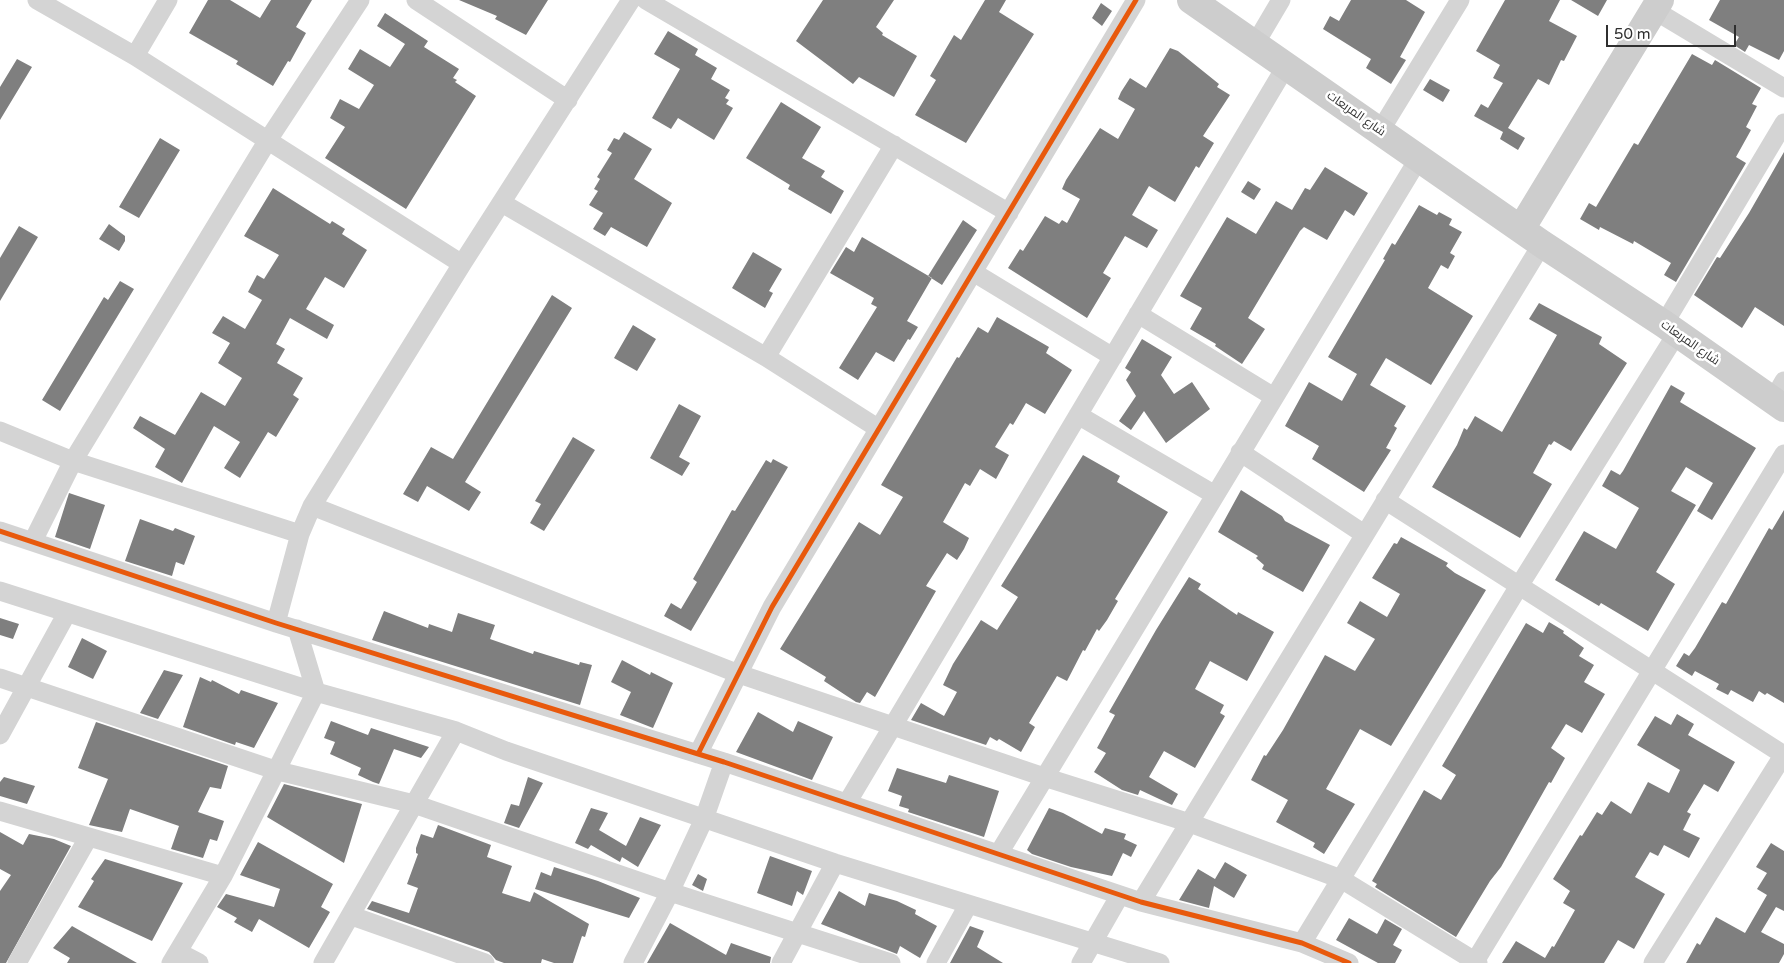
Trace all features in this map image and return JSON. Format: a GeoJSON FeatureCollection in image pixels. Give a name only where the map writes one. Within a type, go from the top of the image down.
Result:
{"type":"FeatureCollection","features":[{"type":"Feature","properties":{"kind":"street"},"geometry":{"type":"LineString","coordinates":[[37,0],[135,56],[462,264]]}},
{"type":"Feature","properties":{"kind":"street"},"geometry":{"type":"LineString","coordinates":[[135,56],[168,0]]}},
{"type":"Feature","properties":{"kind":"street"},"geometry":{"type":"LineString","coordinates":[[33,541],[73,461],[268,140],[360,0]]}},
{"type":"Feature","properties":{"kind":"street"},"geometry":{"type":"LineString","coordinates":[[416,0],[568,100]]}},
{"type":"Feature","properties":{"kind":"street"},"geometry":{"type":"LineString","coordinates":[[276,623],[300,534],[312,506],[462,264],[631,0]]}},
{"type":"Feature","properties":{"kind":"street"},"geometry":{"type":"LineString","coordinates":[[646,0],[1009,213]]}},
{"type":"Feature","properties":{"kind":"street"},"geometry":{"type":"LineString","coordinates":[[698,754],[772,607],[1136,0]]}},
{"type":"Feature","properties":{"kind":"street","name":"شارع المربعات"},"geometry":{"type":"LineString","coordinates":[[1191,0],[1531,237],[1671,329],[1780,396]]}},
{"type":"Feature","properties":{"kind":"street"},"geometry":{"type":"LineString","coordinates":[[1255,44],[1281,0]]}},
{"type":"Feature","properties":{"kind":"street"},"geometry":{"type":"LineString","coordinates":[[1380,131],[1460,0]]}},
{"type":"Feature","properties":{"kind":"street"},"geometry":{"type":"LineString","coordinates":[[1140,902],[1190,823],[1385,500],[1657,5],[1784,88]]}},
{"type":"Feature","properties":{"kind":"street"},"geometry":{"type":"LineString","coordinates":[[847,803],[1286,66]]}},
{"type":"Feature","properties":{"kind":"street"},"geometry":{"type":"LineString","coordinates":[[1302,943],[1519,586],[1671,329],[1784,123]]}},
{"type":"Feature","properties":{"kind":"street"},"geometry":{"type":"LineString","coordinates":[[766,357],[894,145]]}},
{"type":"Feature","properties":{"kind":"street"},"geometry":{"type":"LineString","coordinates":[[999,853],[1418,158]]}},
{"type":"Feature","properties":{"kind":"street"},"geometry":{"type":"LineString","coordinates":[[502,204],[766,357],[879,430]]}},
{"type":"Feature","properties":{"kind":"street"},"geometry":{"type":"LineString","coordinates":[[974,272],[1113,358]]}},
{"type":"Feature","properties":{"kind":"street"},"geometry":{"type":"LineString","coordinates":[[1138,314],[1274,397]]}},
{"type":"Feature","properties":{"kind":"street"},"geometry":{"type":"LineString","coordinates":[[1078,415],[1215,495]]}},
{"type":"Feature","properties":{"kind":"street"},"geometry":{"type":"LineString","coordinates":[[0,430],[73,461],[300,534]]}},
{"type":"Feature","properties":{"kind":"street"},"geometry":{"type":"LineString","coordinates":[[1240,452],[1364,534]]}},
{"type":"Feature","properties":{"kind":"street"},"geometry":{"type":"LineString","coordinates":[[312,506],[739,674],[1044,777],[1190,823],[1341,878],[1476,962],[1651,670],[1784,454]]}},
{"type":"Feature","properties":{"kind":"street"},"geometry":{"type":"LineString","coordinates":[[1385,500],[1784,755],[1653,963]]}},
{"type":"Feature","properties":{"kind":"street"},"geometry":{"type":"LineString","coordinates":[[0,531],[276,623],[724,762],[1140,902],[1302,943],[1349,963]]}},
{"type":"Feature","properties":{"kind":"street"},"geometry":{"type":"LineString","coordinates":[[0,591],[316,692],[456,731],[506,751],[835,863],[1160,963]]}},
{"type":"Feature","properties":{"kind":"street"},"geometry":{"type":"LineString","coordinates":[[0,736],[67,613]]}},
{"type":"Feature","properties":{"kind":"street"},"geometry":{"type":"LineString","coordinates":[[199,963],[175,957],[223,876],[278,771],[316,692],[297,629]]}},
{"type":"Feature","properties":{"kind":"street"},"geometry":{"type":"LineString","coordinates":[[0,678],[278,771],[414,804],[670,892],[891,963]]}},
{"type":"Feature","properties":{"kind":"street"},"geometry":{"type":"LineString","coordinates":[[323,963],[352,916],[456,731]]}},
{"type":"Feature","properties":{"kind":"street"},"geometry":{"type":"LineString","coordinates":[[633,963],[670,892],[704,819],[724,762]]}},
{"type":"Feature","properties":{"kind":"street"},"geometry":{"type":"LineString","coordinates":[[0,811],[223,876]]}},
{"type":"Feature","properties":{"kind":"street"},"geometry":{"type":"LineString","coordinates":[[16,963],[88,838]]}},
{"type":"Feature","properties":{"kind":"street"},"geometry":{"type":"LineString","coordinates":[[781,963],[835,863]]}},
{"type":"Feature","properties":{"kind":"street"},"geometry":{"type":"LineString","coordinates":[[1081,963],[1120,895]]}},
{"type":"Feature","properties":{"kind":"street"},"geometry":{"type":"LineString","coordinates":[[936,963],[968,905]]}},
{"type":"Feature","properties":{"kind":"street"},"geometry":{"type":"LineString","coordinates":[[352,916],[476,962]]}},
{"type":"Feature","properties":{"kind":"building"},"geometry":{"type":"Polygon","coordinates":[[[208,0],[230,0],[260,18],[271,0],[312,0],[296,27],[306,33],[290,62],[288,61],[273,86],[236,64],[238,61],[189,33],[208,0]]]}},
{"type":"Feature","properties":{"kind":"building"},"geometry":{"type":"Polygon","coordinates":[[[459,0],[548,0],[526,35],[495,19],[497,16],[459,0]]]}},
{"type":"Feature","properties":{"kind":"building"},"geometry":{"type":"Polygon","coordinates":[[[823,0],[894,0],[876,27],[883,33],[882,35],[917,56],[894,97],[859,77],[853,84],[796,41],[823,0]]]}},
{"type":"Feature","properties":{"kind":"building"},"geometry":{"type":"Polygon","coordinates":[[[985,0],[1006,0],[999,12],[1034,34],[966,143],[915,115],[936,80],[930,76],[954,35],[961,40],[985,0]]]}},
{"type":"Feature","properties":{"kind":"building"},"geometry":{"type":"Polygon","coordinates":[[[1351,0],[1406,0],[1425,12],[1400,57],[1406,60],[1391,84],[1366,68],[1371,59],[1323,29],[1330,16],[1339,21],[1351,0]]]}},
{"type":"Feature","properties":{"kind":"building"},"geometry":{"type":"Polygon","coordinates":[[[1505,0],[1560,0],[1549,21],[1577,36],[1564,61],[1561,60],[1549,85],[1538,79],[1508,128],[1525,138],[1518,150],[1500,139],[1503,132],[1474,116],[1481,104],[1488,108],[1503,83],[1493,78],[1500,65],[1476,51],[1505,0]]]}},
{"type":"Feature","properties":{"kind":"building"},"geometry":{"type":"Polygon","coordinates":[[[1571,0],[1607,0],[1598,16],[1571,0]]]}},
{"type":"Feature","properties":{"kind":"building"},"geometry":{"type":"Polygon","coordinates":[[[1720,0],[1784,0],[1784,51],[1779,60],[1749,45],[1745,52],[1734,45],[1739,37],[1709,20],[1720,0]]]}},
{"type":"Feature","properties":{"kind":"building"},"geometry":{"type":"Polygon","coordinates":[[[1101,3],[1112,11],[1102,26],[1092,18],[1101,3]]]}},
{"type":"Feature","properties":{"kind":"building"},"geometry":{"type":"Polygon","coordinates":[[[385,13],[428,41],[424,47],[459,69],[453,78],[457,80],[455,82],[476,96],[406,209],[325,158],[345,127],[330,118],[340,99],[359,109],[374,85],[348,69],[360,49],[390,67],[405,44],[377,26],[385,13]]]}},
{"type":"Feature","properties":{"kind":"building"},"geometry":{"type":"Polygon","coordinates":[[[668,31],[698,49],[695,55],[717,68],[711,79],[730,90],[725,98],[729,100],[726,104],[733,108],[714,140],[678,118],[671,129],[652,118],[680,69],[654,54],[668,31]]]}},
{"type":"Feature","properties":{"kind":"building"},"geometry":{"type":"Polygon","coordinates":[[[1170,48],[1178,51],[1219,84],[1217,87],[1230,95],[1203,136],[1214,143],[1199,168],[1196,166],[1175,202],[1149,186],[1132,215],[1158,230],[1147,248],[1125,236],[1103,273],[1111,278],[1087,318],[1008,268],[1020,249],[1023,251],[1045,216],[1059,224],[1062,220],[1067,223],[1080,199],[1062,189],[1066,180],[1100,128],[1118,139],[1135,109],[1118,99],[1121,92],[1130,78],[1146,88],[1170,48]]]}},
{"type":"Feature","properties":{"kind":"building"},"geometry":{"type":"Polygon","coordinates":[[[1692,54],[1712,65],[1715,60],[1761,88],[1752,104],[1757,106],[1746,127],[1751,130],[1736,157],[1746,163],[1676,282],[1664,275],[1671,263],[1634,241],[1633,244],[1600,227],[1599,230],[1580,219],[1589,203],[1596,207],[1634,143],[1638,145],[1692,54]]]}},
{"type":"Feature","properties":{"kind":"building"},"geometry":{"type":"Polygon","coordinates":[[[17,59],[32,67],[0,120],[0,87],[17,59]]]}},
{"type":"Feature","properties":{"kind":"building"},"geometry":{"type":"Polygon","coordinates":[[[1430,79],[1450,90],[1443,102],[1423,90],[1430,79]]]}},
{"type":"Feature","properties":{"kind":"building"},"geometry":{"type":"Polygon","coordinates":[[[781,102],[821,127],[802,158],[825,171],[821,177],[844,191],[831,214],[788,189],[790,185],[746,158],[781,102]]]}},
{"type":"Feature","properties":{"kind":"building"},"geometry":{"type":"Polygon","coordinates":[[[624,132],[652,149],[634,179],[672,203],[647,247],[611,227],[605,236],[593,229],[603,213],[589,205],[598,191],[594,189],[600,179],[597,177],[612,153],[607,150],[614,138],[619,140],[624,132]]]}},
{"type":"Feature","properties":{"kind":"building"},"geometry":{"type":"Polygon","coordinates":[[[160,138],[180,150],[139,218],[119,207],[160,138]]]}},
{"type":"Feature","properties":{"kind":"building"},"geometry":{"type":"Polygon","coordinates":[[[1784,152],[1784,326],[1755,307],[1742,328],[1694,295],[1717,257],[1720,258],[1749,213],[1784,152]]]}},
{"type":"Feature","properties":{"kind":"building"},"geometry":{"type":"Polygon","coordinates":[[[1325,167],[1368,193],[1354,216],[1345,210],[1327,240],[1304,227],[1300,231],[1248,318],[1265,329],[1242,364],[1215,346],[1216,344],[1190,329],[1202,308],[1180,296],[1227,217],[1256,234],[1276,201],[1292,210],[1305,188],[1310,190],[1325,167]]]}},
{"type":"Feature","properties":{"kind":"building"},"geometry":{"type":"Polygon","coordinates":[[[1248,181],[1261,189],[1254,200],[1241,192],[1248,181]]]}},
{"type":"Feature","properties":{"kind":"building"},"geometry":{"type":"Polygon","coordinates":[[[273,188],[330,224],[332,221],[345,229],[342,234],[367,250],[344,288],[325,277],[306,309],[334,325],[327,339],[290,318],[276,344],[285,349],[277,363],[303,378],[293,395],[299,399],[276,437],[268,432],[240,478],[224,468],[240,442],[214,426],[182,483],[155,467],[165,449],[133,428],[140,416],[175,435],[201,392],[225,406],[242,378],[218,363],[230,343],[212,333],[223,316],[245,329],[262,300],[248,292],[257,275],[264,279],[279,255],[244,236],[273,188]]]}},
{"type":"Feature","properties":{"kind":"building"},"geometry":{"type":"Polygon","coordinates":[[[1419,205],[1437,215],[1439,212],[1452,219],[1449,225],[1462,232],[1450,253],[1455,256],[1448,269],[1441,265],[1428,288],[1473,316],[1431,385],[1386,358],[1370,385],[1406,406],[1394,426],[1397,428],[1386,448],[1391,450],[1364,492],[1312,459],[1319,446],[1285,426],[1309,382],[1342,401],[1357,374],[1328,357],[1385,260],[1383,259],[1392,243],[1395,245],[1419,205]]]}},
{"type":"Feature","properties":{"kind":"building"},"geometry":{"type":"Polygon","coordinates":[[[963,220],[977,230],[942,285],[928,276],[963,220]]]}},
{"type":"Feature","properties":{"kind":"building"},"geometry":{"type":"Polygon","coordinates":[[[109,224],[125,236],[125,241],[119,251],[99,239],[109,224]]]}},
{"type":"Feature","properties":{"kind":"building"},"geometry":{"type":"Polygon","coordinates":[[[19,226],[38,237],[0,301],[0,258],[19,226]]]}},
{"type":"Feature","properties":{"kind":"building"},"geometry":{"type":"Polygon","coordinates":[[[862,237],[932,278],[907,321],[918,327],[910,340],[908,339],[894,362],[876,352],[858,380],[839,368],[877,307],[871,304],[874,298],[830,273],[846,247],[854,252],[862,237]]]}},
{"type":"Feature","properties":{"kind":"building"},"geometry":{"type":"Polygon","coordinates":[[[753,252],[782,269],[769,291],[773,293],[765,308],[732,288],[753,252]]]}},
{"type":"Feature","properties":{"kind":"building"},"geometry":{"type":"Polygon","coordinates":[[[120,281],[134,289],[60,411],[42,400],[104,297],[108,300],[120,281]]]}},
{"type":"Feature","properties":{"kind":"building"},"geometry":{"type":"Polygon","coordinates":[[[552,295],[572,308],[465,482],[481,492],[469,511],[427,486],[418,502],[403,494],[431,447],[453,459],[552,295]]]}},
{"type":"Feature","properties":{"kind":"building"},"geometry":{"type":"Polygon","coordinates":[[[1539,303],[1602,337],[1599,344],[1627,363],[1571,451],[1554,441],[1551,445],[1549,444],[1533,473],[1552,484],[1520,538],[1432,487],[1457,445],[1464,428],[1467,430],[1475,416],[1502,432],[1557,335],[1529,319],[1539,303]]]}},
{"type":"Feature","properties":{"kind":"building"},"geometry":{"type":"Polygon","coordinates":[[[997,317],[1049,347],[1046,353],[1072,370],[1045,414],[1026,403],[1013,425],[1010,423],[995,447],[1009,455],[996,479],[980,469],[970,486],[965,483],[943,522],[969,538],[964,549],[957,560],[947,553],[926,586],[936,591],[875,697],[867,692],[860,703],[856,702],[824,681],[826,677],[780,649],[859,522],[880,535],[903,497],[881,485],[957,357],[959,358],[978,327],[988,333],[997,317]]]}},
{"type":"Feature","properties":{"kind":"building"},"geometry":{"type":"Polygon","coordinates":[[[633,325],[656,339],[637,371],[614,358],[633,325]]]}},
{"type":"Feature","properties":{"kind":"building"},"geometry":{"type":"Polygon","coordinates":[[[1142,339],[1172,357],[1161,375],[1174,394],[1192,382],[1210,409],[1166,443],[1144,411],[1131,430],[1119,421],[1136,396],[1126,380],[1131,372],[1125,368],[1142,339]]]}},
{"type":"Feature","properties":{"kind":"building"},"geometry":{"type":"Polygon","coordinates":[[[1671,385],[1685,393],[1680,402],[1756,448],[1712,520],[1697,511],[1713,483],[1686,467],[1671,491],[1696,505],[1656,572],[1675,584],[1648,631],[1601,603],[1599,606],[1555,580],[1584,531],[1616,549],[1639,508],[1602,486],[1611,470],[1620,475],[1623,471],[1671,385]]]}},
{"type":"Feature","properties":{"kind":"building"},"geometry":{"type":"Polygon","coordinates":[[[679,404],[701,416],[679,457],[690,463],[682,476],[650,458],[679,404]]]}},
{"type":"Feature","properties":{"kind":"building"},"geometry":{"type":"Polygon","coordinates":[[[573,437],[595,450],[544,531],[530,523],[541,504],[535,501],[573,437]]]}},
{"type":"Feature","properties":{"kind":"building"},"geometry":{"type":"Polygon","coordinates":[[[1083,455],[1120,476],[1117,482],[1168,512],[1115,599],[1118,601],[1107,620],[1099,631],[1097,629],[1085,651],[1083,650],[1067,681],[1057,676],[1029,723],[1035,727],[1021,752],[999,739],[997,741],[990,737],[986,745],[911,720],[921,703],[944,716],[957,692],[943,685],[953,664],[981,620],[997,630],[1018,597],[1001,586],[1083,455]]]}},
{"type":"Feature","properties":{"kind":"building"},"geometry":{"type":"Polygon","coordinates":[[[773,459],[788,467],[691,631],[664,616],[671,603],[681,609],[697,582],[693,579],[732,510],[735,511],[766,460],[771,463],[773,459]]]}},
{"type":"Feature","properties":{"kind":"building"},"geometry":{"type":"Polygon","coordinates":[[[1241,490],[1282,516],[1285,521],[1330,545],[1303,592],[1262,569],[1264,565],[1256,558],[1258,556],[1218,532],[1241,490]]]}},
{"type":"Feature","properties":{"kind":"building"},"geometry":{"type":"Polygon","coordinates":[[[69,493],[105,505],[90,549],[55,537],[69,493]]]}},
{"type":"Feature","properties":{"kind":"building"},"geometry":{"type":"Polygon","coordinates":[[[1784,510],[1784,703],[1767,693],[1765,695],[1759,691],[1753,702],[1731,690],[1728,695],[1716,689],[1719,684],[1695,671],[1692,676],[1676,666],[1684,653],[1689,656],[1695,648],[1722,602],[1726,604],[1769,528],[1772,530],[1784,510]]]}},
{"type":"Feature","properties":{"kind":"building"},"geometry":{"type":"Polygon","coordinates":[[[140,519],[173,531],[175,528],[195,536],[184,565],[176,562],[172,576],[125,561],[140,519]]]}},
{"type":"Feature","properties":{"kind":"building"},"geometry":{"type":"Polygon","coordinates":[[[1401,537],[1448,563],[1446,566],[1455,573],[1486,590],[1391,746],[1360,729],[1326,789],[1355,804],[1324,854],[1313,847],[1315,843],[1276,822],[1288,800],[1251,780],[1264,755],[1266,756],[1283,730],[1325,655],[1355,671],[1375,639],[1347,623],[1360,601],[1387,617],[1400,594],[1372,578],[1394,543],[1397,544],[1401,537]]]}},
{"type":"Feature","properties":{"kind":"building"},"geometry":{"type":"Polygon","coordinates":[[[1189,577],[1201,584],[1198,589],[1237,615],[1238,612],[1274,632],[1247,681],[1210,661],[1195,689],[1224,705],[1220,713],[1225,716],[1195,768],[1164,751],[1149,777],[1178,794],[1172,805],[1140,790],[1138,795],[1122,790],[1094,772],[1106,753],[1097,748],[1115,715],[1109,712],[1189,577]]]}},
{"type":"Feature","properties":{"kind":"building"},"geometry":{"type":"Polygon","coordinates":[[[384,611],[428,628],[429,624],[452,632],[458,613],[495,625],[490,639],[533,654],[534,651],[579,665],[580,662],[592,665],[580,705],[372,640],[384,611]]]}},
{"type":"Feature","properties":{"kind":"building"},"geometry":{"type":"Polygon","coordinates":[[[0,618],[19,624],[13,639],[0,635],[0,618]]]}},
{"type":"Feature","properties":{"kind":"building"},"geometry":{"type":"Polygon","coordinates":[[[1549,622],[1564,631],[1563,633],[1584,648],[1579,656],[1594,665],[1584,682],[1605,694],[1582,733],[1566,724],[1551,748],[1565,758],[1551,783],[1549,782],[1501,867],[1490,881],[1456,937],[1375,887],[1377,884],[1372,881],[1424,790],[1441,800],[1456,775],[1442,766],[1526,623],[1543,633],[1549,622]]]}},
{"type":"Feature","properties":{"kind":"building"},"geometry":{"type":"Polygon","coordinates":[[[82,638],[107,651],[93,679],[68,667],[82,638]]]}},
{"type":"Feature","properties":{"kind":"building"},"geometry":{"type":"Polygon","coordinates":[[[622,660],[650,675],[651,672],[673,683],[653,728],[620,715],[631,692],[611,682],[622,660]]]}},
{"type":"Feature","properties":{"kind":"building"},"geometry":{"type":"Polygon","coordinates":[[[164,670],[183,675],[158,719],[140,713],[164,670]]]}},
{"type":"Feature","properties":{"kind":"building"},"geometry":{"type":"Polygon","coordinates":[[[200,677],[211,682],[212,680],[239,694],[241,690],[278,703],[254,748],[236,742],[235,745],[183,727],[200,677]]]}},
{"type":"Feature","properties":{"kind":"building"},"geometry":{"type":"Polygon","coordinates":[[[758,712],[793,732],[798,721],[833,737],[812,780],[736,752],[758,712]]]}},
{"type":"Feature","properties":{"kind":"building"},"geometry":{"type":"Polygon","coordinates":[[[1677,714],[1694,724],[1688,735],[1735,762],[1718,792],[1704,784],[1687,812],[1691,814],[1683,830],[1700,838],[1689,858],[1664,845],[1658,856],[1650,852],[1635,877],[1665,894],[1634,949],[1618,940],[1604,963],[1502,963],[1516,941],[1545,958],[1552,946],[1554,947],[1575,910],[1563,903],[1570,891],[1553,879],[1580,835],[1582,836],[1597,812],[1602,815],[1611,801],[1631,814],[1648,782],[1669,793],[1680,770],[1637,745],[1655,716],[1671,725],[1677,714]]]}},
{"type":"Feature","properties":{"kind":"building"},"geometry":{"type":"Polygon","coordinates":[[[331,721],[368,735],[371,728],[429,747],[421,758],[394,749],[379,784],[358,775],[361,768],[330,754],[335,742],[324,738],[331,721]]]}},
{"type":"Feature","properties":{"kind":"building"},"geometry":{"type":"Polygon","coordinates":[[[96,722],[228,766],[221,789],[210,787],[198,812],[224,821],[217,841],[210,839],[203,858],[171,849],[179,826],[130,809],[122,832],[89,825],[108,779],[78,768],[96,722]]]}},
{"type":"Feature","properties":{"kind":"building"},"geometry":{"type":"Polygon","coordinates":[[[897,768],[946,783],[949,775],[999,791],[984,837],[908,812],[909,809],[899,806],[902,796],[888,791],[897,768]]]}},
{"type":"Feature","properties":{"kind":"building"},"geometry":{"type":"Polygon","coordinates":[[[4,777],[35,786],[27,804],[0,796],[0,782],[4,777]]]}},
{"type":"Feature","properties":{"kind":"building"},"geometry":{"type":"Polygon","coordinates":[[[528,777],[543,783],[519,828],[504,823],[511,804],[519,806],[528,777]]]}},
{"type":"Feature","properties":{"kind":"building"},"geometry":{"type":"Polygon","coordinates":[[[284,784],[362,804],[344,863],[267,817],[284,784]]]}},
{"type":"Feature","properties":{"kind":"building"},"geometry":{"type":"Polygon","coordinates":[[[591,808],[608,813],[599,830],[626,846],[640,817],[661,825],[638,867],[622,857],[620,862],[591,845],[588,849],[575,843],[591,808]]]}},
{"type":"Feature","properties":{"kind":"building"},"geometry":{"type":"Polygon","coordinates":[[[1049,808],[1063,813],[1102,834],[1105,828],[1126,834],[1124,839],[1137,845],[1131,857],[1123,853],[1112,876],[1071,867],[1032,854],[1027,850],[1049,808]]]}},
{"type":"Feature","properties":{"kind":"building"},"geometry":{"type":"Polygon","coordinates":[[[438,825],[491,845],[487,857],[512,866],[502,893],[530,902],[534,892],[589,924],[585,937],[582,936],[573,963],[554,963],[542,959],[541,963],[504,963],[496,960],[489,952],[367,909],[372,901],[409,913],[418,888],[407,884],[418,854],[416,853],[416,848],[421,834],[433,838],[438,825]]]}},
{"type":"Feature","properties":{"kind":"building"},"geometry":{"type":"Polygon","coordinates":[[[0,832],[23,845],[29,834],[54,839],[71,846],[6,963],[0,963],[0,891],[11,875],[0,869],[0,832]]]}},
{"type":"Feature","properties":{"kind":"building"},"geometry":{"type":"Polygon","coordinates":[[[258,842],[333,884],[321,907],[330,912],[309,948],[259,919],[252,932],[234,922],[237,918],[217,907],[226,894],[274,907],[280,889],[240,875],[258,842]]]}},
{"type":"Feature","properties":{"kind":"building"},"geometry":{"type":"Polygon","coordinates":[[[1771,843],[1784,851],[1784,911],[1776,907],[1761,932],[1784,944],[1784,954],[1779,963],[1686,963],[1697,943],[1700,945],[1716,917],[1745,933],[1767,895],[1757,889],[1767,873],[1756,867],[1771,843]]]}},
{"type":"Feature","properties":{"kind":"building"},"geometry":{"type":"Polygon","coordinates":[[[770,856],[812,871],[803,895],[797,891],[792,906],[757,893],[770,856]]]}},
{"type":"Feature","properties":{"kind":"building"},"geometry":{"type":"Polygon","coordinates":[[[105,859],[183,883],[152,941],[78,907],[94,881],[91,879],[105,859]]]}},
{"type":"Feature","properties":{"kind":"building"},"geometry":{"type":"Polygon","coordinates":[[[1225,862],[1247,875],[1234,898],[1214,886],[1209,908],[1179,900],[1198,869],[1215,879],[1225,862]]]}},
{"type":"Feature","properties":{"kind":"building"},"geometry":{"type":"Polygon","coordinates":[[[554,867],[598,881],[640,898],[629,918],[535,889],[541,872],[551,876],[554,867]]]}},
{"type":"Feature","properties":{"kind":"building"},"geometry":{"type":"Polygon","coordinates":[[[698,874],[707,879],[703,891],[692,885],[698,874]]]}},
{"type":"Feature","properties":{"kind":"building"},"geometry":{"type":"Polygon","coordinates":[[[839,891],[865,906],[869,893],[897,901],[916,910],[915,914],[937,926],[920,958],[900,946],[897,954],[821,924],[839,891]]]}},
{"type":"Feature","properties":{"kind":"building"},"geometry":{"type":"Polygon","coordinates":[[[1349,918],[1377,934],[1385,919],[1402,929],[1393,945],[1402,950],[1395,963],[1378,963],[1336,940],[1349,918]]]}},
{"type":"Feature","properties":{"kind":"building"},"geometry":{"type":"Polygon","coordinates":[[[670,923],[726,955],[731,943],[771,957],[770,963],[647,963],[670,923]]]}},
{"type":"Feature","properties":{"kind":"building"},"geometry":{"type":"Polygon","coordinates":[[[72,926],[137,963],[67,963],[70,958],[53,948],[72,926]]]}},
{"type":"Feature","properties":{"kind":"building"},"geometry":{"type":"Polygon","coordinates":[[[970,926],[984,931],[977,947],[1003,963],[950,963],[970,926]]]}},
{"type":"Feature","properties":{"kind":"cycle path"},"geometry":{"type":"LineString","coordinates":[[698,754],[772,607],[1136,0]]}},
{"type":"Feature","properties":{"kind":"cycle path"},"geometry":{"type":"LineString","coordinates":[[0,531],[276,623],[724,762],[1141,902],[1302,943],[1349,963]]}}]}
